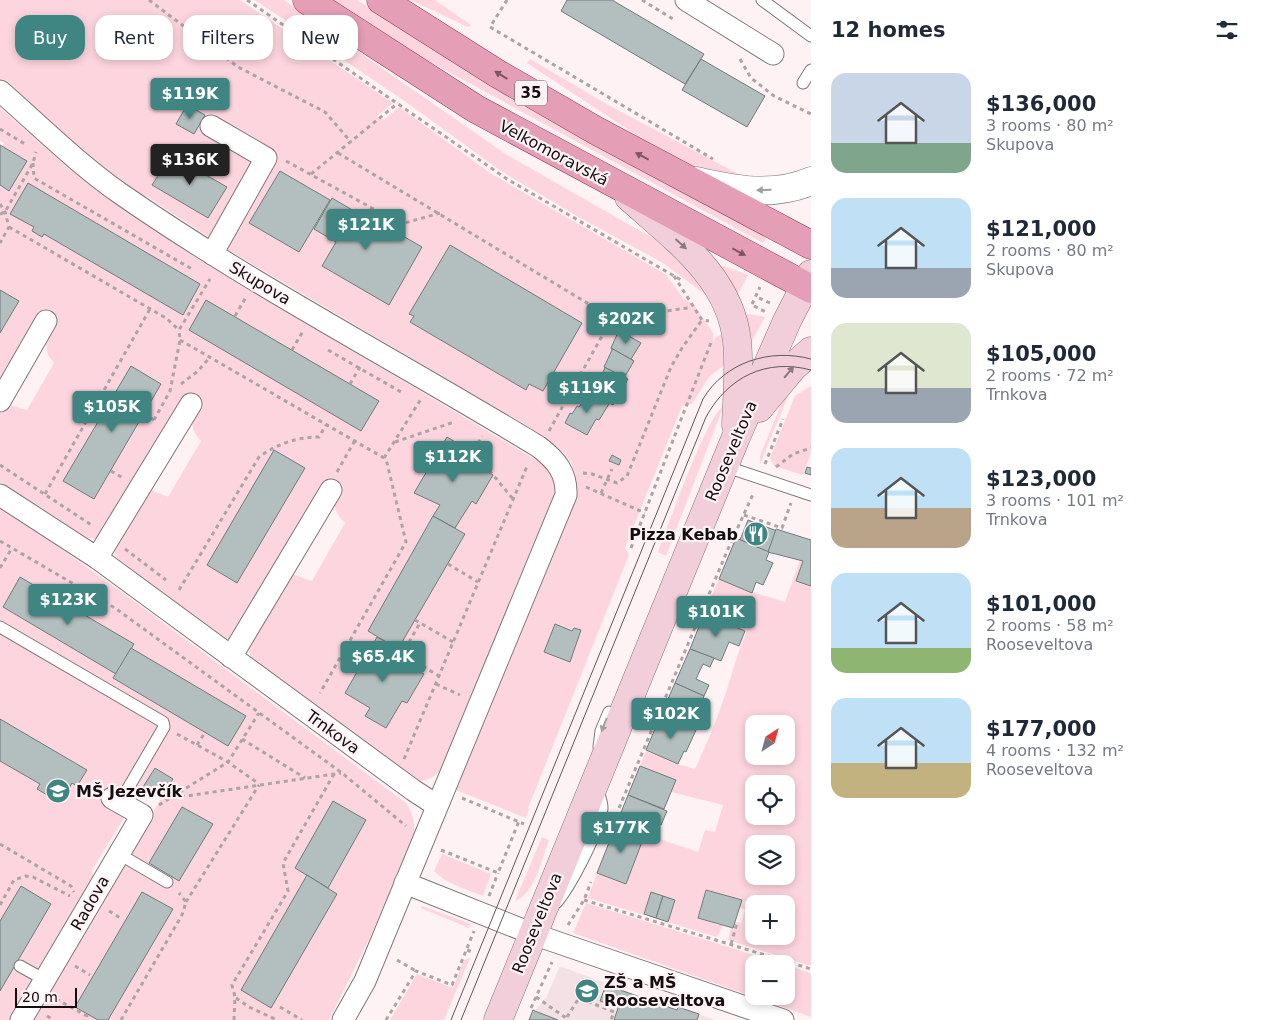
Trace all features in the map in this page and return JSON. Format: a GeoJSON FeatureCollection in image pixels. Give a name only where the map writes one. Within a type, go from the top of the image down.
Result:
{"type":"FeatureCollection","features":[{"type":"Feature","properties":{"kind":"main road","name":"Velkomoravská"},"geometry":{"type":"LineString","coordinates":[[307,0],[476,109],[619,187],[809,283]]}},
{"type":"Feature","properties":{"kind":"main road","name":"35"},"geometry":{"type":"LineString","coordinates":[[381,0],[498,74],[602,134],[811,245]]}},
{"type":"Feature","properties":{"kind":"main road"},"geometry":{"type":"LineString","coordinates":[[619,187],[703,265],[727,303],[734,324],[738,354],[736,437]]}},
{"type":"Feature","properties":{"kind":"main road","name":"Rooseveltova"},"geometry":{"type":"LineString","coordinates":[[498,1020],[736,437],[786,321],[809,283]]}},
{"type":"Feature","properties":{"kind":"main road"},"geometry":{"type":"LineString","coordinates":[[736,437],[793,367],[811,351]]}},
{"type":"Feature","properties":{"kind":"street"},"geometry":{"type":"LineString","coordinates":[[686,0],[773,54]]}},
{"type":"Feature","properties":{"kind":"street","name":"Skupova"},"geometry":{"type":"LineString","coordinates":[[0,90],[97,176],[212,254],[538,448]]}},
{"type":"Feature","properties":{"kind":"street"},"geometry":{"type":"LineString","coordinates":[[211,126],[266,158],[212,254]]}},
{"type":"Feature","properties":{"kind":"street"},"geometry":{"type":"LineString","coordinates":[[685,179],[737,189],[760,191],[786,189],[811,181]]}},
{"type":"Feature","properties":{"kind":"street"},"geometry":{"type":"LineString","coordinates":[[0,401],[46,321]]}},
{"type":"Feature","properties":{"kind":"street"},"geometry":{"type":"LineString","coordinates":[[97,558],[191,404]]}},
{"type":"Feature","properties":{"kind":"street"},"geometry":{"type":"LineString","coordinates":[[343,1020],[365,980],[405,883],[446,805],[479,704],[566,495],[574,482],[538,448]]}},
{"type":"Feature","properties":{"kind":"street"},"geometry":{"type":"LineString","coordinates":[[231,657],[331,490]]}},
{"type":"Feature","properties":{"kind":"street","name":"Trnkova"},"geometry":{"type":"LineString","coordinates":[[0,495],[97,558],[231,657],[446,805]]}},
{"type":"Feature","properties":{"kind":"street","name":"Radova"},"geometry":{"type":"LineString","coordinates":[[21,1020],[47,987],[142,815],[116,800]]}},
{"type":"Feature","properties":{"kind":"street"},"geometry":{"type":"LineString","coordinates":[[405,883],[535,928],[783,1020]]}},
{"type":"Feature","properties":{"kind":"lane"},"geometry":{"type":"LineString","coordinates":[[762,0],[811,36]]}},
{"type":"Feature","properties":{"kind":"lane"},"geometry":{"type":"LineString","coordinates":[[802,83],[811,70]]}},
{"type":"Feature","properties":{"kind":"lane"},"geometry":{"type":"LineString","coordinates":[[724,466],[811,495]]}},
{"type":"Feature","properties":{"kind":"lane"},"geometry":{"type":"LineString","coordinates":[[633,658],[660,622]]}},
{"type":"Feature","properties":{"kind":"lane"},"geometry":{"type":"LineString","coordinates":[[0,627],[163,722],[164,727],[116,800]]}},
{"type":"Feature","properties":{"kind":"lane"},"geometry":{"type":"LineString","coordinates":[[597,776],[601,731],[615,697]]}},
{"type":"Feature","properties":{"kind":"lane"},"geometry":{"type":"LineString","coordinates":[[119,854],[167,882]]}},
{"type":"Feature","properties":{"kind":"lane"},"geometry":{"type":"LineString","coordinates":[[20,966],[47,987]]}},
{"type":"Feature","properties":{"kind":"path"},"geometry":{"type":"LineString","coordinates":[[148,0],[238,67],[324,112],[351,142]]}},
{"type":"Feature","properties":{"kind":"path"},"geometry":{"type":"LineString","coordinates":[[247,0],[507,179],[674,276],[702,320]]}},
{"type":"Feature","properties":{"kind":"path"},"geometry":{"type":"LineString","coordinates":[[507,0],[490,27],[716,161]]}},
{"type":"Feature","properties":{"kind":"path"},"geometry":{"type":"LineString","coordinates":[[741,60],[751,78],[774,96],[811,114]]}},
{"type":"Feature","properties":{"kind":"path"},"geometry":{"type":"LineString","coordinates":[[311,174],[398,103]]}},
{"type":"Feature","properties":{"kind":"path"},"geometry":{"type":"LineString","coordinates":[[0,129],[36,151],[33,163],[5,212],[0,214]]}},
{"type":"Feature","properties":{"kind":"path"},"geometry":{"type":"LineString","coordinates":[[338,153],[612,318],[688,308]]}},
{"type":"Feature","properties":{"kind":"path"},"geometry":{"type":"LineString","coordinates":[[266,158],[278,156],[401,224],[440,213]]}},
{"type":"Feature","properties":{"kind":"path"},"geometry":{"type":"LineString","coordinates":[[33,163],[34,178],[193,269]]}},
{"type":"Feature","properties":{"kind":"path"},"geometry":{"type":"LineString","coordinates":[[0,204],[5,212],[9,228],[0,243]]}},
{"type":"Feature","properties":{"kind":"path"},"geometry":{"type":"LineString","coordinates":[[9,228],[150,308],[166,318],[179,330]]}},
{"type":"Feature","properties":{"kind":"path"},"geometry":{"type":"LineString","coordinates":[[154,420],[170,391],[180,340],[179,330],[210,279],[202,274]]}},
{"type":"Feature","properties":{"kind":"path"},"geometry":{"type":"LineString","coordinates":[[762,283],[751,304],[767,312]]}},
{"type":"Feature","properties":{"kind":"path"},"geometry":{"type":"LineString","coordinates":[[235,316],[249,291]]}},
{"type":"Feature","properties":{"kind":"path"},"geometry":{"type":"LineString","coordinates":[[759,298],[771,303]]}},
{"type":"Feature","properties":{"kind":"path"},"geometry":{"type":"LineString","coordinates":[[45,494],[150,308]]}},
{"type":"Feature","properties":{"kind":"path"},"geometry":{"type":"LineString","coordinates":[[404,759],[513,499],[538,448],[612,318]]}},
{"type":"Feature","properties":{"kind":"path"},"geometry":{"type":"LineString","coordinates":[[702,320],[710,321],[716,319]]}},
{"type":"Feature","properties":{"kind":"path"},"geometry":{"type":"LineString","coordinates":[[645,513],[574,482],[579,472],[592,474],[618,483],[627,476],[672,367],[682,348],[702,320]]}},
{"type":"Feature","properties":{"kind":"path"},"geometry":{"type":"LineString","coordinates":[[292,350],[307,326]]}},
{"type":"Feature","properties":{"kind":"path"},"geometry":{"type":"LineString","coordinates":[[631,548],[715,332]]}},
{"type":"Feature","properties":{"kind":"path"},"geometry":{"type":"LineString","coordinates":[[180,340],[384,458]]}},
{"type":"Feature","properties":{"kind":"path"},"geometry":{"type":"LineString","coordinates":[[170,391],[198,371],[210,357]]}},
{"type":"Feature","properties":{"kind":"path"},"geometry":{"type":"LineString","coordinates":[[350,384],[358,369],[402,393]]}},
{"type":"Feature","properties":{"kind":"path"},"geometry":{"type":"LineString","coordinates":[[320,694],[406,542],[384,458],[419,402],[410,398]]}},
{"type":"Feature","properties":{"kind":"path"},"geometry":{"type":"LineString","coordinates":[[763,469],[786,412]]}},
{"type":"Feature","properties":{"kind":"path"},"geometry":{"type":"LineString","coordinates":[[394,442],[454,422]]}},
{"type":"Feature","properties":{"kind":"path"},"geometry":{"type":"LineString","coordinates":[[0,465],[110,537],[179,590],[259,457],[271,448],[291,441],[320,437],[326,425]]}},
{"type":"Feature","properties":{"kind":"path"},"geometry":{"type":"LineString","coordinates":[[466,464],[481,437]]}},
{"type":"Feature","properties":{"kind":"path"},"geometry":{"type":"LineString","coordinates":[[331,490],[332,481],[354,442]]}},
{"type":"Feature","properties":{"kind":"path"},"geometry":{"type":"LineString","coordinates":[[774,469],[793,454],[811,448]]}},
{"type":"Feature","properties":{"kind":"path"},"geometry":{"type":"LineString","coordinates":[[469,458],[489,470],[513,499]]}},
{"type":"Feature","properties":{"kind":"path"},"geometry":{"type":"LineString","coordinates":[[600,493],[612,469]]}},
{"type":"Feature","properties":{"kind":"path"},"geometry":{"type":"LineString","coordinates":[[627,786],[756,487]]}},
{"type":"Feature","properties":{"kind":"path"},"geometry":{"type":"LineString","coordinates":[[744,515],[782,528],[793,496]]}},
{"type":"Feature","properties":{"kind":"path"},"geometry":{"type":"LineString","coordinates":[[0,541],[115,608],[342,773],[395,814],[410,830]]}},
{"type":"Feature","properties":{"kind":"path"},"geometry":{"type":"LineString","coordinates":[[0,568],[12,548]]}},
{"type":"Feature","properties":{"kind":"path"},"geometry":{"type":"LineString","coordinates":[[448,564],[478,582]]}},
{"type":"Feature","properties":{"kind":"path"},"geometry":{"type":"LineString","coordinates":[[415,620],[453,642]]}},
{"type":"Feature","properties":{"kind":"path"},"geometry":{"type":"LineString","coordinates":[[397,664],[420,623]]}},
{"type":"Feature","properties":{"kind":"path"},"geometry":{"type":"LineString","coordinates":[[402,654],[439,676]]}},
{"type":"Feature","properties":{"kind":"path"},"geometry":{"type":"LineString","coordinates":[[436,684],[479,704]]}},
{"type":"Feature","properties":{"kind":"path"},"geometry":{"type":"LineString","coordinates":[[258,713],[228,762],[173,798],[342,773]]}},
{"type":"Feature","properties":{"kind":"path"},"geometry":{"type":"LineString","coordinates":[[164,727],[228,762],[260,784]]}},
{"type":"Feature","properties":{"kind":"path"},"geometry":{"type":"LineString","coordinates":[[197,745],[204,734]]}},
{"type":"Feature","properties":{"kind":"path"},"geometry":{"type":"LineString","coordinates":[[242,739],[305,778]]}},
{"type":"Feature","properties":{"kind":"path"},"geometry":{"type":"LineString","coordinates":[[234,1020],[235,997],[232,985],[288,891],[283,863],[334,774]]}},
{"type":"Feature","properties":{"kind":"path"},"geometry":{"type":"LineString","coordinates":[[121,1020],[182,915],[186,902],[260,784]]}},
{"type":"Feature","properties":{"kind":"path"},"geometry":{"type":"LineString","coordinates":[[446,805],[460,797],[524,824]]}},
{"type":"Feature","properties":{"kind":"path"},"geometry":{"type":"LineString","coordinates":[[488,898],[519,821]]}},
{"type":"Feature","properties":{"kind":"path"},"geometry":{"type":"LineString","coordinates":[[442,841],[438,849],[498,873]]}},
{"type":"Feature","properties":{"kind":"path"},"geometry":{"type":"LineString","coordinates":[[0,844],[71,886],[77,899],[32,877],[26,876],[14,880],[0,905]]}},
{"type":"Feature","properties":{"kind":"path"},"geometry":{"type":"LineString","coordinates":[[167,882],[186,902]]}},
{"type":"Feature","properties":{"kind":"path"},"geometry":{"type":"LineString","coordinates":[[565,930],[584,900],[811,969]]}},
{"type":"Feature","properties":{"kind":"path"},"geometry":{"type":"LineString","coordinates":[[102,908],[122,919]]}},
{"type":"Feature","properties":{"kind":"path"},"geometry":{"type":"LineString","coordinates":[[731,944],[737,923]]}},
{"type":"Feature","properties":{"kind":"path"},"geometry":{"type":"LineString","coordinates":[[395,959],[416,971],[452,985],[473,935]]}},
{"type":"Feature","properties":{"kind":"path"},"geometry":{"type":"LineString","coordinates":[[467,950],[472,952]]}},
{"type":"Feature","properties":{"kind":"path"},"geometry":{"type":"LineString","coordinates":[[529,1012],[556,954]]}},
{"type":"Feature","properties":{"kind":"path"},"geometry":{"type":"LineString","coordinates":[[70,963],[90,975]]}},
{"type":"Feature","properties":{"kind":"path"},"geometry":{"type":"LineString","coordinates":[[386,1020],[416,971]]}},
{"type":"Feature","properties":{"kind":"path"},"geometry":{"type":"LineString","coordinates":[[47,987],[87,1016],[84,1020]]}},
{"type":"Feature","properties":{"kind":"path"},"geometry":{"type":"LineString","coordinates":[[235,997],[249,1007],[276,1020]]}},
{"type":"Feature","properties":{"kind":"path"},"geometry":{"type":"LineString","coordinates":[[536,997],[568,1019],[578,998],[614,1012],[611,1020]]}},
{"type":"Feature","properties":{"kind":"path"},"geometry":{"type":"LineString","coordinates":[[280,1006],[302,1020]]}},
{"type":"Feature","properties":{"kind":"shaded area"},"geometry":{"type":"Polygon","coordinates":[[[0,0],[240,0],[262,15],[183,15],[183,60],[273,60],[273,22],[283,29],[283,60],[329,60],[393,103],[377,116],[384,120],[399,107],[490,173],[665,274],[684,299],[694,305],[713,333],[713,343],[716,337],[727,332],[729,361],[709,377],[692,404],[682,406],[625,548],[629,555],[528,808],[526,818],[456,790],[576,497],[577,483],[570,461],[563,452],[522,423],[230,251],[146,196],[144,198],[97,162],[0,80],[0,0]]]}},
{"type":"Feature","properties":{"kind":"shaded area"},"geometry":{"type":"Polygon","coordinates":[[[255,0],[284,0],[306,15],[283,15],[283,19],[255,0]]]}},
{"type":"Feature","properties":{"kind":"shaded area"},"geometry":{"type":"Polygon","coordinates":[[[332,0],[357,0],[567,130],[767,237],[763,243],[392,41],[358,18],[358,15],[354,15],[332,0]]]}},
{"type":"Feature","properties":{"kind":"shaded area"},"geometry":{"type":"Polygon","coordinates":[[[411,0],[435,0],[471,25],[468,27],[411,0]]]}},
{"type":"Feature","properties":{"kind":"shaded area"},"geometry":{"type":"Polygon","coordinates":[[[358,51],[507,155],[665,245],[675,252],[710,298],[663,263],[577,216],[501,171],[406,102],[344,60],[358,60],[358,51]]]}},
{"type":"Feature","properties":{"kind":"shaded area"},"geometry":{"type":"Polygon","coordinates":[[[530,59],[610,106],[742,176],[717,177],[685,164],[656,148],[527,63],[530,59]]]}},
{"type":"Feature","properties":{"kind":"shaded area"},"geometry":{"type":"Polygon","coordinates":[[[0,108],[69,168],[187,252],[546,466],[553,476],[555,487],[553,497],[441,770],[434,776],[424,780],[412,779],[251,657],[248,648],[289,573],[312,581],[345,523],[336,512],[334,498],[231,639],[225,640],[211,632],[117,558],[114,551],[146,488],[168,497],[201,441],[193,430],[192,415],[100,539],[88,538],[0,482],[0,409],[3,403],[27,410],[54,363],[48,355],[45,338],[0,386],[0,186],[9,191],[27,161],[2,146],[4,143],[0,141],[0,108]]]}},
{"type":"Feature","properties":{"kind":"shaded area"},"geometry":{"type":"Polygon","coordinates":[[[720,266],[748,275],[739,292],[733,294],[720,266]]]}},
{"type":"Feature","properties":{"kind":"shaded area"},"geometry":{"type":"Polygon","coordinates":[[[748,314],[765,317],[752,341],[749,341],[742,317],[748,314]]]}},
{"type":"Feature","properties":{"kind":"shaded area"},"geometry":{"type":"Polygon","coordinates":[[[797,374],[806,375],[789,394],[760,464],[760,456],[787,390],[797,374]]]}},
{"type":"Feature","properties":{"kind":"shaded area"},"geometry":{"type":"Polygon","coordinates":[[[811,386],[811,453],[803,475],[774,466],[770,458],[795,396],[811,386]]]}},
{"type":"Feature","properties":{"kind":"shaded area"},"geometry":{"type":"Polygon","coordinates":[[[723,407],[666,556],[658,552],[678,498],[708,429],[716,414],[723,407]]]}},
{"type":"Feature","properties":{"kind":"shaded area"},"geometry":{"type":"Polygon","coordinates":[[[0,508],[19,519],[119,590],[406,803],[413,818],[414,834],[372,933],[329,1020],[28,1020],[173,779],[155,767],[92,870],[94,886],[13,1020],[0,1020],[0,508]]]}},
{"type":"Feature","properties":{"kind":"shaded area"},"geometry":{"type":"Polygon","coordinates":[[[800,560],[803,561],[796,581],[811,586],[811,966],[795,961],[795,955],[776,955],[728,940],[731,927],[734,928],[735,922],[741,923],[745,910],[706,890],[698,917],[717,925],[723,925],[717,937],[588,898],[597,873],[626,884],[645,834],[698,852],[705,830],[715,832],[723,805],[671,792],[674,780],[640,766],[646,751],[677,764],[695,769],[710,736],[747,631],[704,613],[719,579],[785,602],[800,560]]]}},
{"type":"Feature","properties":{"kind":"shaded area"},"geometry":{"type":"Polygon","coordinates":[[[542,837],[549,840],[537,875],[528,891],[515,901],[542,837]]]}},
{"type":"Feature","properties":{"kind":"shaded area"},"geometry":{"type":"Polygon","coordinates":[[[442,854],[491,874],[483,896],[451,883],[434,871],[442,854]]]}},
{"type":"Feature","properties":{"kind":"shaded area"},"geometry":{"type":"Polygon","coordinates":[[[586,903],[754,955],[745,955],[745,994],[573,933],[586,903]]]}},
{"type":"Feature","properties":{"kind":"shaded area"},"geometry":{"type":"Polygon","coordinates":[[[422,906],[471,924],[469,928],[421,908],[422,906]]]}},
{"type":"Feature","properties":{"kind":"shaded area"},"geometry":{"type":"Polygon","coordinates":[[[470,958],[444,1020],[390,1020],[417,974],[453,988],[464,960],[470,958]]]}},
{"type":"Feature","properties":{"kind":"shaded area","name":"ZŠ a MŠ Rooseveltova"},"geometry":{"type":"Polygon","coordinates":[[[560,966],[677,1010],[678,1007],[715,1020],[529,1020],[533,1010],[535,1011],[546,998],[560,966]]]}},
{"type":"Feature","properties":{"kind":"shaded area"},"geometry":{"type":"Polygon","coordinates":[[[795,968],[811,973],[811,1017],[777,1005],[795,1005],[795,968]]]}},
{"type":"Feature","properties":{"kind":"building"},"geometry":{"type":"Polygon","coordinates":[[[567,0],[612,0],[704,54],[685,84],[561,11],[567,0]]]}},
{"type":"Feature","properties":{"kind":"building"},"geometry":{"type":"Polygon","coordinates":[[[701,59],[765,96],[747,127],[682,90],[701,59]]]}},
{"type":"Feature","properties":{"kind":"building"},"geometry":{"type":"Polygon","coordinates":[[[187,105],[205,115],[194,134],[176,124],[187,105]]]}},
{"type":"Feature","properties":{"kind":"building"},"geometry":{"type":"Polygon","coordinates":[[[0,145],[27,161],[9,191],[0,185],[0,145]]]}},
{"type":"Feature","properties":{"kind":"building"},"geometry":{"type":"Polygon","coordinates":[[[171,155],[227,187],[208,218],[152,185],[171,155]]]}},
{"type":"Feature","properties":{"kind":"building"},"geometry":{"type":"Polygon","coordinates":[[[280,171],[330,200],[299,252],[249,223],[280,171]]]}},
{"type":"Feature","properties":{"kind":"building"},"geometry":{"type":"Polygon","coordinates":[[[28,183],[200,284],[183,315],[44,234],[42,237],[32,231],[34,227],[10,214],[28,183]]]}},
{"type":"Feature","properties":{"kind":"building"},"geometry":{"type":"Polygon","coordinates":[[[332,198],[354,211],[356,209],[422,247],[389,305],[322,266],[336,242],[314,229],[332,198]]]}},
{"type":"Feature","properties":{"kind":"building"},"geometry":{"type":"Polygon","coordinates":[[[450,245],[582,323],[543,391],[529,384],[526,390],[410,322],[414,316],[409,314],[450,245]]]}},
{"type":"Feature","properties":{"kind":"building"},"geometry":{"type":"Polygon","coordinates":[[[0,290],[19,301],[0,333],[0,290]]]}},
{"type":"Feature","properties":{"kind":"building"},"geometry":{"type":"Polygon","coordinates":[[[206,300],[379,401],[361,431],[189,330],[206,300]]]}},
{"type":"Feature","properties":{"kind":"building"},"geometry":{"type":"Polygon","coordinates":[[[619,330],[641,343],[631,359],[634,361],[611,348],[619,330]]]}},
{"type":"Feature","properties":{"kind":"building"},"geometry":{"type":"Polygon","coordinates":[[[611,348],[634,361],[624,378],[604,367],[612,350],[611,348]]]}},
{"type":"Feature","properties":{"kind":"building"},"geometry":{"type":"Polygon","coordinates":[[[131,366],[161,384],[94,499],[63,481],[131,366]]]}},
{"type":"Feature","properties":{"kind":"building"},"geometry":{"type":"Polygon","coordinates":[[[604,367],[628,379],[613,405],[590,392],[592,392],[604,367]]]}},
{"type":"Feature","properties":{"kind":"building"},"geometry":{"type":"Polygon","coordinates":[[[590,392],[609,404],[599,420],[596,419],[587,435],[565,423],[570,413],[572,414],[577,406],[579,407],[590,392]]]}},
{"type":"Feature","properties":{"kind":"building"},"geometry":{"type":"Polygon","coordinates":[[[447,437],[467,449],[461,461],[470,466],[472,463],[493,475],[476,504],[472,501],[455,528],[433,516],[440,505],[414,493],[447,437]]]}},
{"type":"Feature","properties":{"kind":"building"},"geometry":{"type":"Polygon","coordinates":[[[274,450],[305,468],[237,583],[207,565],[274,450]]]}},
{"type":"Feature","properties":{"kind":"building"},"geometry":{"type":"Polygon","coordinates":[[[612,455],[621,460],[619,465],[609,461],[612,455]]]}},
{"type":"Feature","properties":{"kind":"building"},"geometry":{"type":"Polygon","coordinates":[[[807,467],[811,468],[811,475],[805,473],[807,467]]]}},
{"type":"Feature","properties":{"kind":"building"},"geometry":{"type":"Polygon","coordinates":[[[433,516],[465,534],[398,649],[368,631],[433,516]]]}},
{"type":"Feature","properties":{"kind":"building"},"geometry":{"type":"Polygon","coordinates":[[[748,520],[777,531],[768,552],[740,540],[748,520]]]}},
{"type":"Feature","properties":{"kind":"building"},"geometry":{"type":"Polygon","coordinates":[[[776,529],[811,540],[811,586],[796,581],[803,561],[768,552],[776,529]]]}},
{"type":"Feature","properties":{"kind":"building"},"geometry":{"type":"Polygon","coordinates":[[[736,538],[769,552],[766,560],[773,563],[763,585],[756,582],[752,593],[719,579],[736,538]]]}},
{"type":"Feature","properties":{"kind":"building"},"geometry":{"type":"Polygon","coordinates":[[[20,577],[134,644],[116,674],[3,607],[20,577]]]}},
{"type":"Feature","properties":{"kind":"building"},"geometry":{"type":"Polygon","coordinates":[[[704,614],[745,631],[739,646],[729,642],[721,661],[690,649],[704,614]]]}},
{"type":"Feature","properties":{"kind":"building"},"geometry":{"type":"Polygon","coordinates":[[[555,624],[572,631],[574,628],[581,630],[570,662],[544,652],[555,624]]]}},
{"type":"Feature","properties":{"kind":"building"},"geometry":{"type":"Polygon","coordinates":[[[377,637],[398,649],[392,661],[402,666],[404,663],[424,674],[407,703],[402,701],[386,728],[365,716],[370,708],[345,693],[377,637]]]}},
{"type":"Feature","properties":{"kind":"building"},"geometry":{"type":"Polygon","coordinates":[[[131,648],[246,716],[228,746],[113,678],[131,648]]]}},
{"type":"Feature","properties":{"kind":"building"},"geometry":{"type":"Polygon","coordinates":[[[690,649],[714,658],[710,667],[703,664],[696,679],[709,685],[704,696],[675,683],[690,649]]]}},
{"type":"Feature","properties":{"kind":"building"},"geometry":{"type":"Polygon","coordinates":[[[675,683],[704,696],[691,728],[661,715],[675,683]]]}},
{"type":"Feature","properties":{"kind":"building"},"geometry":{"type":"Polygon","coordinates":[[[661,715],[696,730],[678,764],[646,750],[661,715]]]}},
{"type":"Feature","properties":{"kind":"building"},"geometry":{"type":"Polygon","coordinates":[[[0,719],[87,770],[77,786],[72,783],[61,803],[37,789],[40,784],[0,761],[0,719]]]}},
{"type":"Feature","properties":{"kind":"building"},"geometry":{"type":"Polygon","coordinates":[[[640,766],[676,780],[664,809],[628,795],[640,766]]]}},
{"type":"Feature","properties":{"kind":"building"},"geometry":{"type":"Polygon","coordinates":[[[155,768],[173,779],[161,798],[143,787],[155,768]]]}},
{"type":"Feature","properties":{"kind":"building"},"geometry":{"type":"Polygon","coordinates":[[[628,795],[667,811],[661,825],[653,821],[648,835],[616,825],[628,795]]]}},
{"type":"Feature","properties":{"kind":"building"},"geometry":{"type":"Polygon","coordinates":[[[333,801],[366,820],[328,888],[295,868],[333,801]]]}},
{"type":"Feature","properties":{"kind":"building"},"geometry":{"type":"Polygon","coordinates":[[[182,807],[213,824],[179,881],[149,863],[182,807]]]}},
{"type":"Feature","properties":{"kind":"building"},"geometry":{"type":"Polygon","coordinates":[[[616,825],[645,834],[626,884],[597,873],[616,825]]]}},
{"type":"Feature","properties":{"kind":"building"},"geometry":{"type":"Polygon","coordinates":[[[307,875],[337,894],[271,1008],[241,990],[307,875]]]}},
{"type":"Feature","properties":{"kind":"building"},"geometry":{"type":"Polygon","coordinates":[[[21,886],[51,904],[0,991],[0,921],[21,886]]]}},
{"type":"Feature","properties":{"kind":"building"},"geometry":{"type":"Polygon","coordinates":[[[706,890],[742,900],[733,928],[698,918],[706,890]]]}},
{"type":"Feature","properties":{"kind":"building"},"geometry":{"type":"Polygon","coordinates":[[[142,892],[173,909],[108,1020],[98,1020],[75,1007],[142,892]]]}},
{"type":"Feature","properties":{"kind":"building"},"geometry":{"type":"Polygon","coordinates":[[[651,892],[663,896],[656,918],[644,914],[651,892]]]}},
{"type":"Feature","properties":{"kind":"building"},"geometry":{"type":"Polygon","coordinates":[[[663,896],[675,900],[668,922],[656,918],[663,896]]]}},
{"type":"Feature","properties":{"kind":"building"},"geometry":{"type":"Polygon","coordinates":[[[606,985],[677,1010],[678,1007],[699,1014],[697,1020],[614,1020],[618,1008],[600,1001],[606,985]]]}},
{"type":"Feature","properties":{"kind":"building"},"geometry":{"type":"Polygon","coordinates":[[[533,1010],[535,1011],[558,1020],[529,1020],[533,1010]]]}},
{"type":"Feature","properties":{"kind":"tram line"},"geometry":{"type":"LineString","coordinates":[[451,1020],[703,399],[712,386],[723,376],[736,367],[750,361],[780,355],[811,359]]}},
{"type":"Feature","properties":{"kind":"tram line"},"geometry":{"type":"LineString","coordinates":[[461,1020],[706,417],[725,391],[737,381],[750,374],[764,369],[779,367],[811,370]]}},
{"type":"Feature","properties":{"kind":"place","name":"Pizza Kebab"},"geometry":{"type":"Point","coordinates":[756,534]}},
{"type":"Feature","properties":{"kind":"place","name":"MŠ Jezevčík"},"geometry":{"type":"Point","coordinates":[58,791]}},
{"type":"Feature","properties":{"kind":"place","name":"ZŠ a MŠ Rooseveltova"},"geometry":{"type":"Point","coordinates":[587,991]}}]}
